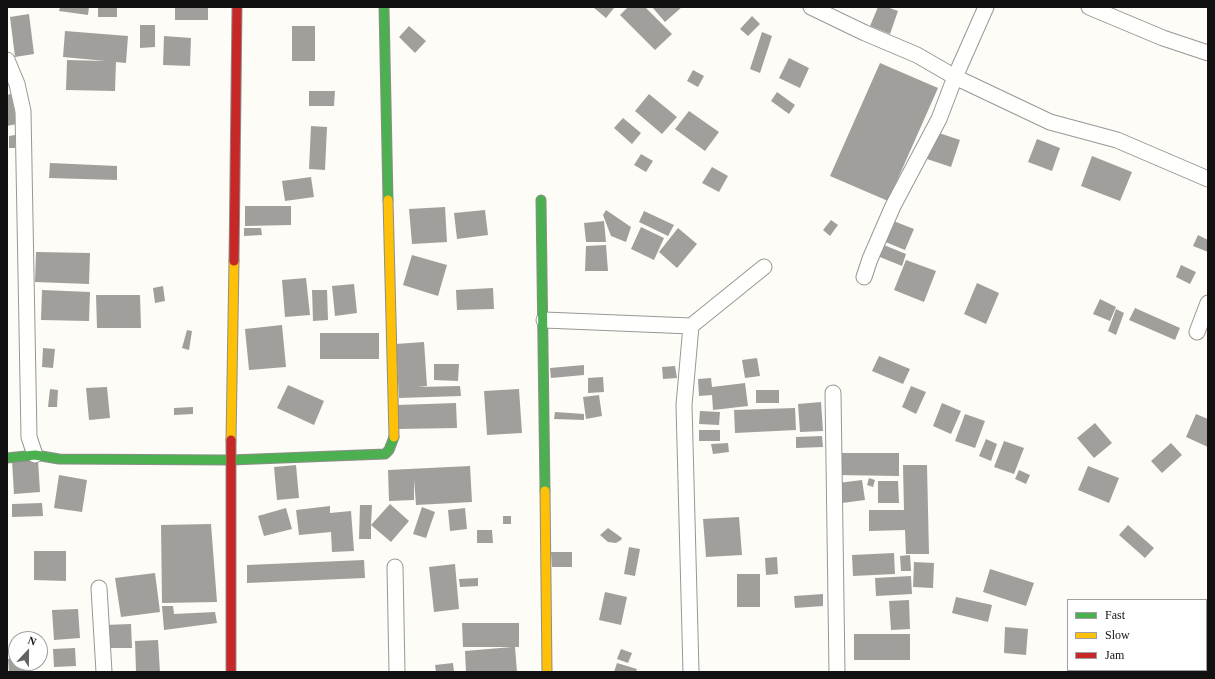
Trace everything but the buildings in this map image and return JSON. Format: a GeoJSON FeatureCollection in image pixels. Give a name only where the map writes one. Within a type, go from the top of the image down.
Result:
{"type":"FeatureCollection","features":[{"type":"Feature","properties":{"kind":"street"},"geometry":{"type":"LineString","coordinates":[[231,672],[231,460],[236,7]]}},
{"type":"Feature","properties":{"kind":"street"},"geometry":{"type":"LineString","coordinates":[[7,458],[35,455],[59,459],[231,460],[385,454],[393,445],[384,7]]}},
{"type":"Feature","properties":{"kind":"street"},"geometry":{"type":"LineString","coordinates":[[811,7],[865,33],[917,55],[955,77],[1050,122],[1117,140],[1208,180]]}},
{"type":"Feature","properties":{"kind":"street"},"geometry":{"type":"LineString","coordinates":[[864,277],[870,259],[893,206],[939,119],[955,77],[986,7]]}},
{"type":"Feature","properties":{"kind":"street"},"geometry":{"type":"LineString","coordinates":[[1089,7],[1162,38],[1208,53]]}},
{"type":"Feature","properties":{"kind":"street"},"geometry":{"type":"LineString","coordinates":[[7,60],[17,84],[23,111],[30,437],[35,455]]}},
{"type":"Feature","properties":{"kind":"street"},"geometry":{"type":"LineString","coordinates":[[541,200],[544,320],[547,672]]}},
{"type":"Feature","properties":{"kind":"street"},"geometry":{"type":"LineString","coordinates":[[544,320],[691,326],[764,266]]}},
{"type":"Feature","properties":{"kind":"street"},"geometry":{"type":"LineString","coordinates":[[1197,332],[1208,303]]}},
{"type":"Feature","properties":{"kind":"street"},"geometry":{"type":"LineString","coordinates":[[691,326],[684,405],[691,672]]}},
{"type":"Feature","properties":{"kind":"street"},"geometry":{"type":"LineString","coordinates":[[833,393],[836,672]]}},
{"type":"Feature","properties":{"kind":"street"},"geometry":{"type":"LineString","coordinates":[[395,567],[397,672]]}},
{"type":"Feature","properties":{"kind":"street"},"geometry":{"type":"LineString","coordinates":[[99,588],[104,672]]}},
{"type":"Feature","properties":{"kind":"traffic: fast"},"geometry":{"type":"LineString","coordinates":[[384,7],[388,200]]}},
{"type":"Feature","properties":{"kind":"traffic: fast"},"geometry":{"type":"LineString","coordinates":[[541,200],[545,491]]}},
{"type":"Feature","properties":{"kind":"traffic: fast"},"geometry":{"type":"LineString","coordinates":[[7,458],[35,455],[59,459],[231,460],[385,454],[389,450],[394,437]]}},
{"type":"Feature","properties":{"kind":"traffic: slow"},"geometry":{"type":"LineString","coordinates":[[388,200],[394,437]]}},
{"type":"Feature","properties":{"kind":"traffic: slow"},"geometry":{"type":"LineString","coordinates":[[231,440],[234,261]]}},
{"type":"Feature","properties":{"kind":"traffic: slow"},"geometry":{"type":"LineString","coordinates":[[545,491],[547,672]]}},
{"type":"Feature","properties":{"kind":"traffic: jam"},"geometry":{"type":"LineString","coordinates":[[234,261],[237,7]]}},
{"type":"Feature","properties":{"kind":"traffic: jam"},"geometry":{"type":"LineString","coordinates":[[231,440],[231,672]]}}]}
